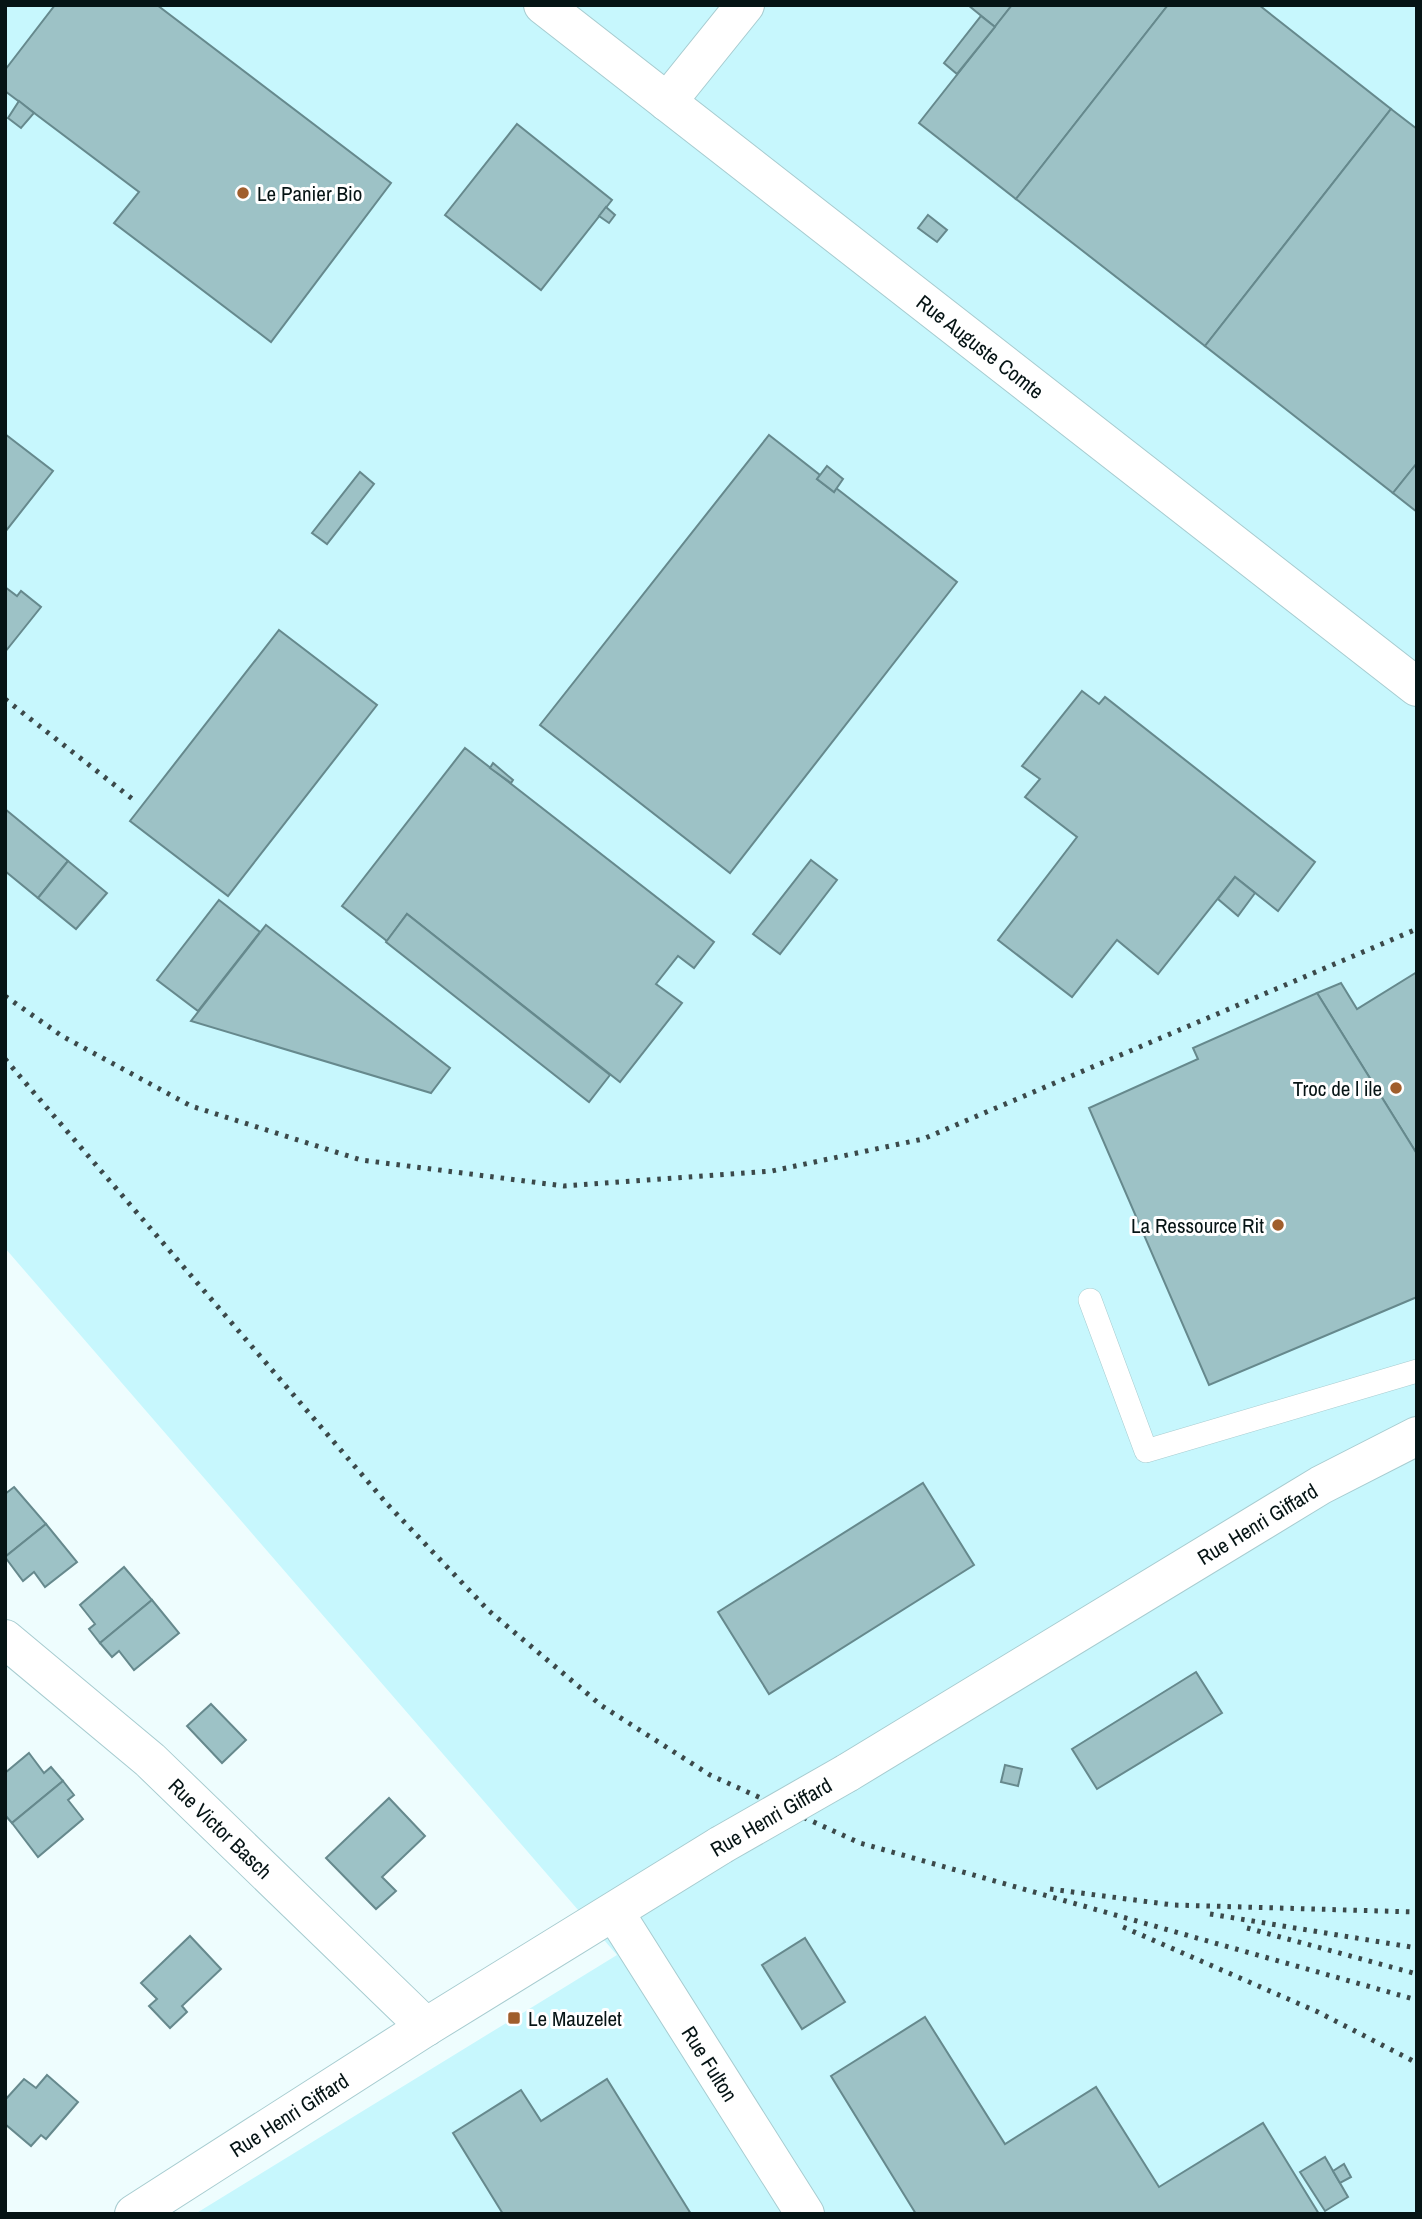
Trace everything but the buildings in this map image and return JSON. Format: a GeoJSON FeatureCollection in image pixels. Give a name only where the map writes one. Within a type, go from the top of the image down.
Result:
{"type":"FeatureCollection","features":[{"type":"Feature","properties":{"kind":"street","name":"Rue Auguste Comte"},"geometry":{"type":"LineString","coordinates":[[542,5],[1417,687]]}},
{"type":"Feature","properties":{"kind":"street"},"geometry":{"type":"LineString","coordinates":[[667,102],[745,5]]}},
{"type":"Feature","properties":{"kind":"street","name":"Rue Henri Giffard"},"geometry":{"type":"LineString","coordinates":[[134,2214],[426,2027],[615,1913],[721,1845],[847,1773],[1321,1485],[1417,1436]]}},
{"type":"Feature","properties":{"kind":"street","name":"Rue Victor Basch"},"geometry":{"type":"LineString","coordinates":[[5,1639],[150,1760],[426,2027]]}},
{"type":"Feature","properties":{"kind":"street","name":"Rue Fulton"},"geometry":{"type":"LineString","coordinates":[[615,1913],[805,2214]]}},
{"type":"Feature","properties":{"kind":"lane"},"geometry":{"type":"LineString","coordinates":[[1090,1300],[1146,1451],[1417,1371]]}},
{"type":"Feature","properties":{"kind":"shaded area"},"geometry":{"type":"Polygon","coordinates":[[[5,5],[1417,5],[1417,2214],[195,2214],[617,1955],[5,1248],[5,5]]]}},
{"type":"Feature","properties":{"kind":"railway"},"geometry":{"type":"LineString","coordinates":[[5,699],[135,801]]}},
{"type":"Feature","properties":{"kind":"railway"},"geometry":{"type":"LineString","coordinates":[[5,996],[62,1036],[191,1106],[361,1160],[564,1186],[772,1171],[923,1139],[1417,929]]}},
{"type":"Feature","properties":{"kind":"railway"},"geometry":{"type":"LineString","coordinates":[[5,1059],[388,1505],[489,1611],[602,1706],[710,1775],[860,1843],[1417,2000]]}},
{"type":"Feature","properties":{"kind":"railway"},"geometry":{"type":"LineString","coordinates":[[1050,1889],[1173,1905],[1417,1912]]}},
{"type":"Feature","properties":{"kind":"railway"},"geometry":{"type":"LineString","coordinates":[[1210,1914],[1417,1948]]}},
{"type":"Feature","properties":{"kind":"railway"},"geometry":{"type":"LineString","coordinates":[[1123,1927],[1318,2012],[1417,2063]]}},
{"type":"Feature","properties":{"kind":"railway"},"geometry":{"type":"LineString","coordinates":[[1247,1928],[1417,1974]]}},
{"type":"Feature","properties":{"kind":"place","name":"Le Panier Bio"},"geometry":{"type":"Point","coordinates":[243,193]}},
{"type":"Feature","properties":{"kind":"place","name":"Troc de l ile"},"geometry":{"type":"Point","coordinates":[1396,1088]}},
{"type":"Feature","properties":{"kind":"place","name":"La Ressource Rit"},"geometry":{"type":"Point","coordinates":[1278,1225]}},
{"type":"Feature","properties":{"kind":"place","name":"Le Mauzelet"},"geometry":{"type":"Point","coordinates":[514,2018]}}]}
